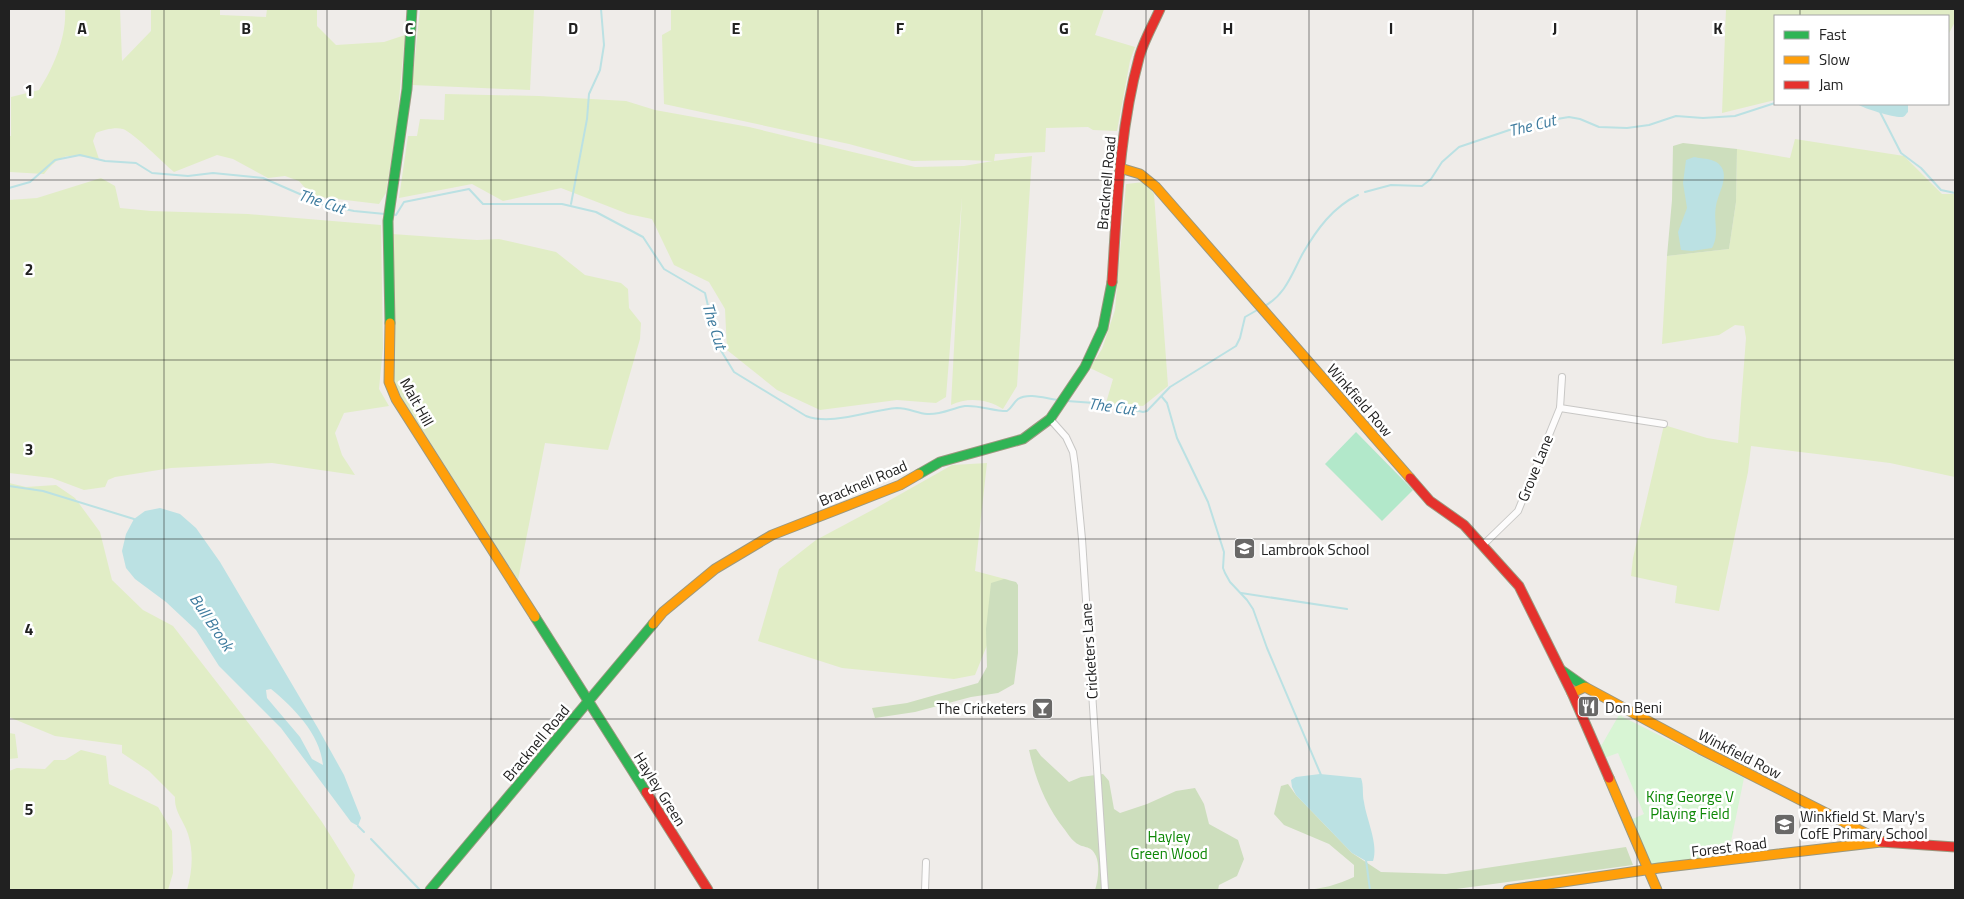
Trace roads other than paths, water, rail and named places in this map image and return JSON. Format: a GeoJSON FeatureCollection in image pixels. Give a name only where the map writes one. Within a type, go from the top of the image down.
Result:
{"type":"FeatureCollection","features":[{"type":"Feature","properties":{"kind":"main road","name":"Malt Hill"},"geometry":{"type":"LineString","coordinates":[[412,9],[407,89],[389,214],[389,382],[396,399],[588,702]]}},
{"type":"Feature","properties":{"kind":"main road","name":"Bracknell Road"},"geometry":{"type":"LineString","coordinates":[[430,890],[663,612],[715,569],[772,535],[900,485],[940,462],[1023,439],[1050,419],[1086,367],[1103,328],[1112,287],[1120,168],[1125,129],[1139,57],[1160,9]]}},
{"type":"Feature","properties":{"kind":"main road","name":"Winkfield Row"},"geometry":{"type":"LineString","coordinates":[[1120,168],[1133,169],[1139,172],[1156,187],[1430,501],[1464,525],[1519,586],[1572,693],[1657,890]]}},
{"type":"Feature","properties":{"kind":"main road","name":"Winkfield Row"},"geometry":{"type":"LineString","coordinates":[[1558,668],[1585,687],[1710,754],[1884,842]]}},
{"type":"Feature","properties":{"kind":"main road"},"geometry":{"type":"LineString","coordinates":[[1572,693],[1585,687]]}},
{"type":"Feature","properties":{"kind":"main road","name":"Hayley Green"},"geometry":{"type":"LineString","coordinates":[[588,702],[708,890]]}},
{"type":"Feature","properties":{"kind":"main road","name":"Forest Road"},"geometry":{"type":"LineString","coordinates":[[1508,890],[1648,870],[1884,842],[1955,847]]}},
{"type":"Feature","properties":{"kind":"street","name":"Grove Lane"},"geometry":{"type":"LineString","coordinates":[[1483,545],[1518,511],[1560,408],[1562,377]]}},
{"type":"Feature","properties":{"kind":"street"},"geometry":{"type":"LineString","coordinates":[[1560,408],[1664,424]]}},
{"type":"Feature","properties":{"kind":"street","name":"Cricketers Lane"},"geometry":{"type":"LineString","coordinates":[[1050,419],[1066,437],[1073,452],[1076,466],[1105,890]]}},
{"type":"Feature","properties":{"kind":"street"},"geometry":{"type":"LineString","coordinates":[[925,890],[926,862]]}},
{"type":"Feature","properties":{"kind":"water"},"geometry":{"type":"Polygon","coordinates":[[[1860,105],[1908,105],[1908,112],[1903,117],[1860,105]]]}},
{"type":"Feature","properties":{"kind":"water"},"geometry":{"type":"Polygon","coordinates":[[[1694,157],[1717,162],[1724,172],[1724,177],[1716,206],[1716,238],[1712,248],[1692,251],[1681,250],[1678,232],[1687,208],[1683,183],[1686,160],[1694,157]]]}},
{"type":"Feature","properties":{"kind":"water"},"geometry":{"type":"Polygon","coordinates":[[[160,508],[180,514],[196,528],[220,562],[344,775],[361,818],[358,826],[351,822],[281,728],[219,666],[196,630],[166,602],[135,579],[126,568],[122,551],[126,534],[134,519],[145,511],[160,508]],[[271,689],[266,690],[267,698],[300,737],[312,759],[323,765],[317,743],[311,732],[297,713],[271,689]]]}},
{"type":"Feature","properties":{"kind":"water"},"geometry":{"type":"Polygon","coordinates":[[[1320,774],[1361,778],[1363,799],[1373,840],[1373,861],[1366,861],[1352,853],[1296,795],[1291,780],[1296,777],[1320,774]]]}},
{"type":"Feature","properties":{"kind":"waterway"},"geometry":{"type":"LineString","coordinates":[[571,204],[587,119],[589,94],[600,70],[604,45],[601,9]]}},
{"type":"Feature","properties":{"kind":"waterway","name":"The Cut"},"geometry":{"type":"LineString","coordinates":[[1365,192],[1391,185],[1422,186],[1431,179],[1442,162],[1459,147],[1527,124],[1569,117],[1580,119],[1599,127],[1627,128],[1649,125],[1676,116],[1703,118],[1735,116],[1774,103]]}},
{"type":"Feature","properties":{"kind":"waterway","name":"The Cut"},"geometry":{"type":"LineString","coordinates":[[1880,112],[1901,153],[1921,168],[1941,190],[1955,193]]}},
{"type":"Feature","properties":{"kind":"waterway","name":"The Cut"},"geometry":{"type":"LineString","coordinates":[[9,188],[30,182],[55,160],[80,155],[105,161],[136,163],[152,173],[188,176],[213,173],[263,178],[325,205],[354,211],[385,214]]}},
{"type":"Feature","properties":{"kind":"waterway","name":"The Cut"},"geometry":{"type":"LineString","coordinates":[[392,214],[396,215],[404,202],[469,189],[483,204],[562,204],[596,212],[643,237],[664,269],[705,293],[717,344],[734,372],[806,416],[816,419],[839,418],[897,408],[932,414],[965,406],[1007,411],[1022,397],[1033,396],[1059,400]]}},
{"type":"Feature","properties":{"kind":"waterway","name":"The Cut"},"geometry":{"type":"LineString","coordinates":[[1263,307],[1283,290],[1308,244],[1326,219],[1358,195]]}},
{"type":"Feature","properties":{"kind":"waterway","name":"The Cut"},"geometry":{"type":"LineString","coordinates":[[1067,401],[1108,404],[1143,412],[1147,411],[1170,387],[1236,346],[1245,317],[1259,309]]}},
{"type":"Feature","properties":{"kind":"waterway"},"geometry":{"type":"LineString","coordinates":[[1162,397],[1167,403],[1177,438],[1208,502],[1224,552],[1223,568],[1225,573],[1230,582],[1253,609],[1267,648],[1321,775]]}},
{"type":"Feature","properties":{"kind":"waterway","name":"Bull Brook"},"geometry":{"type":"LineString","coordinates":[[9,486],[43,491],[134,519]]}},
{"type":"Feature","properties":{"kind":"waterway"},"geometry":{"type":"LineString","coordinates":[[1241,593],[1347,609]]}},
{"type":"Feature","properties":{"kind":"waterway","name":"Bull Brook"},"geometry":{"type":"LineString","coordinates":[[358,826],[364,832]]}},
{"type":"Feature","properties":{"kind":"waterway","name":"Bull Brook"},"geometry":{"type":"LineString","coordinates":[[371,839],[420,890]]}},
{"type":"Feature","properties":{"kind":"waterway"},"geometry":{"type":"LineString","coordinates":[[1366,860],[1370,890]]}},
{"type":"Feature","properties":{"kind":"place","name":"Lambrook School"},"geometry":{"type":"Point","coordinates":[1245,549]}},
{"type":"Feature","properties":{"kind":"place","name":"Don Beni"},"geometry":{"type":"Point","coordinates":[1589,707]}},
{"type":"Feature","properties":{"kind":"place","name":"The Cricketers"},"geometry":{"type":"Point","coordinates":[1042,708]}},
{"type":"Feature","properties":{"kind":"place","name":"Winkfield St. Mary's CofE Primary School"},"geometry":{"type":"Point","coordinates":[1784,825]}},
{"type":"Feature","properties":{"kind":"park label","name":"King George V Playing Field"},"geometry":{"type":"Point","coordinates":[1690,804]}},
{"type":"Feature","properties":{"kind":"park label","name":"Hayley Green Wood"},"geometry":{"type":"Point","coordinates":[1169,844]}}]}
